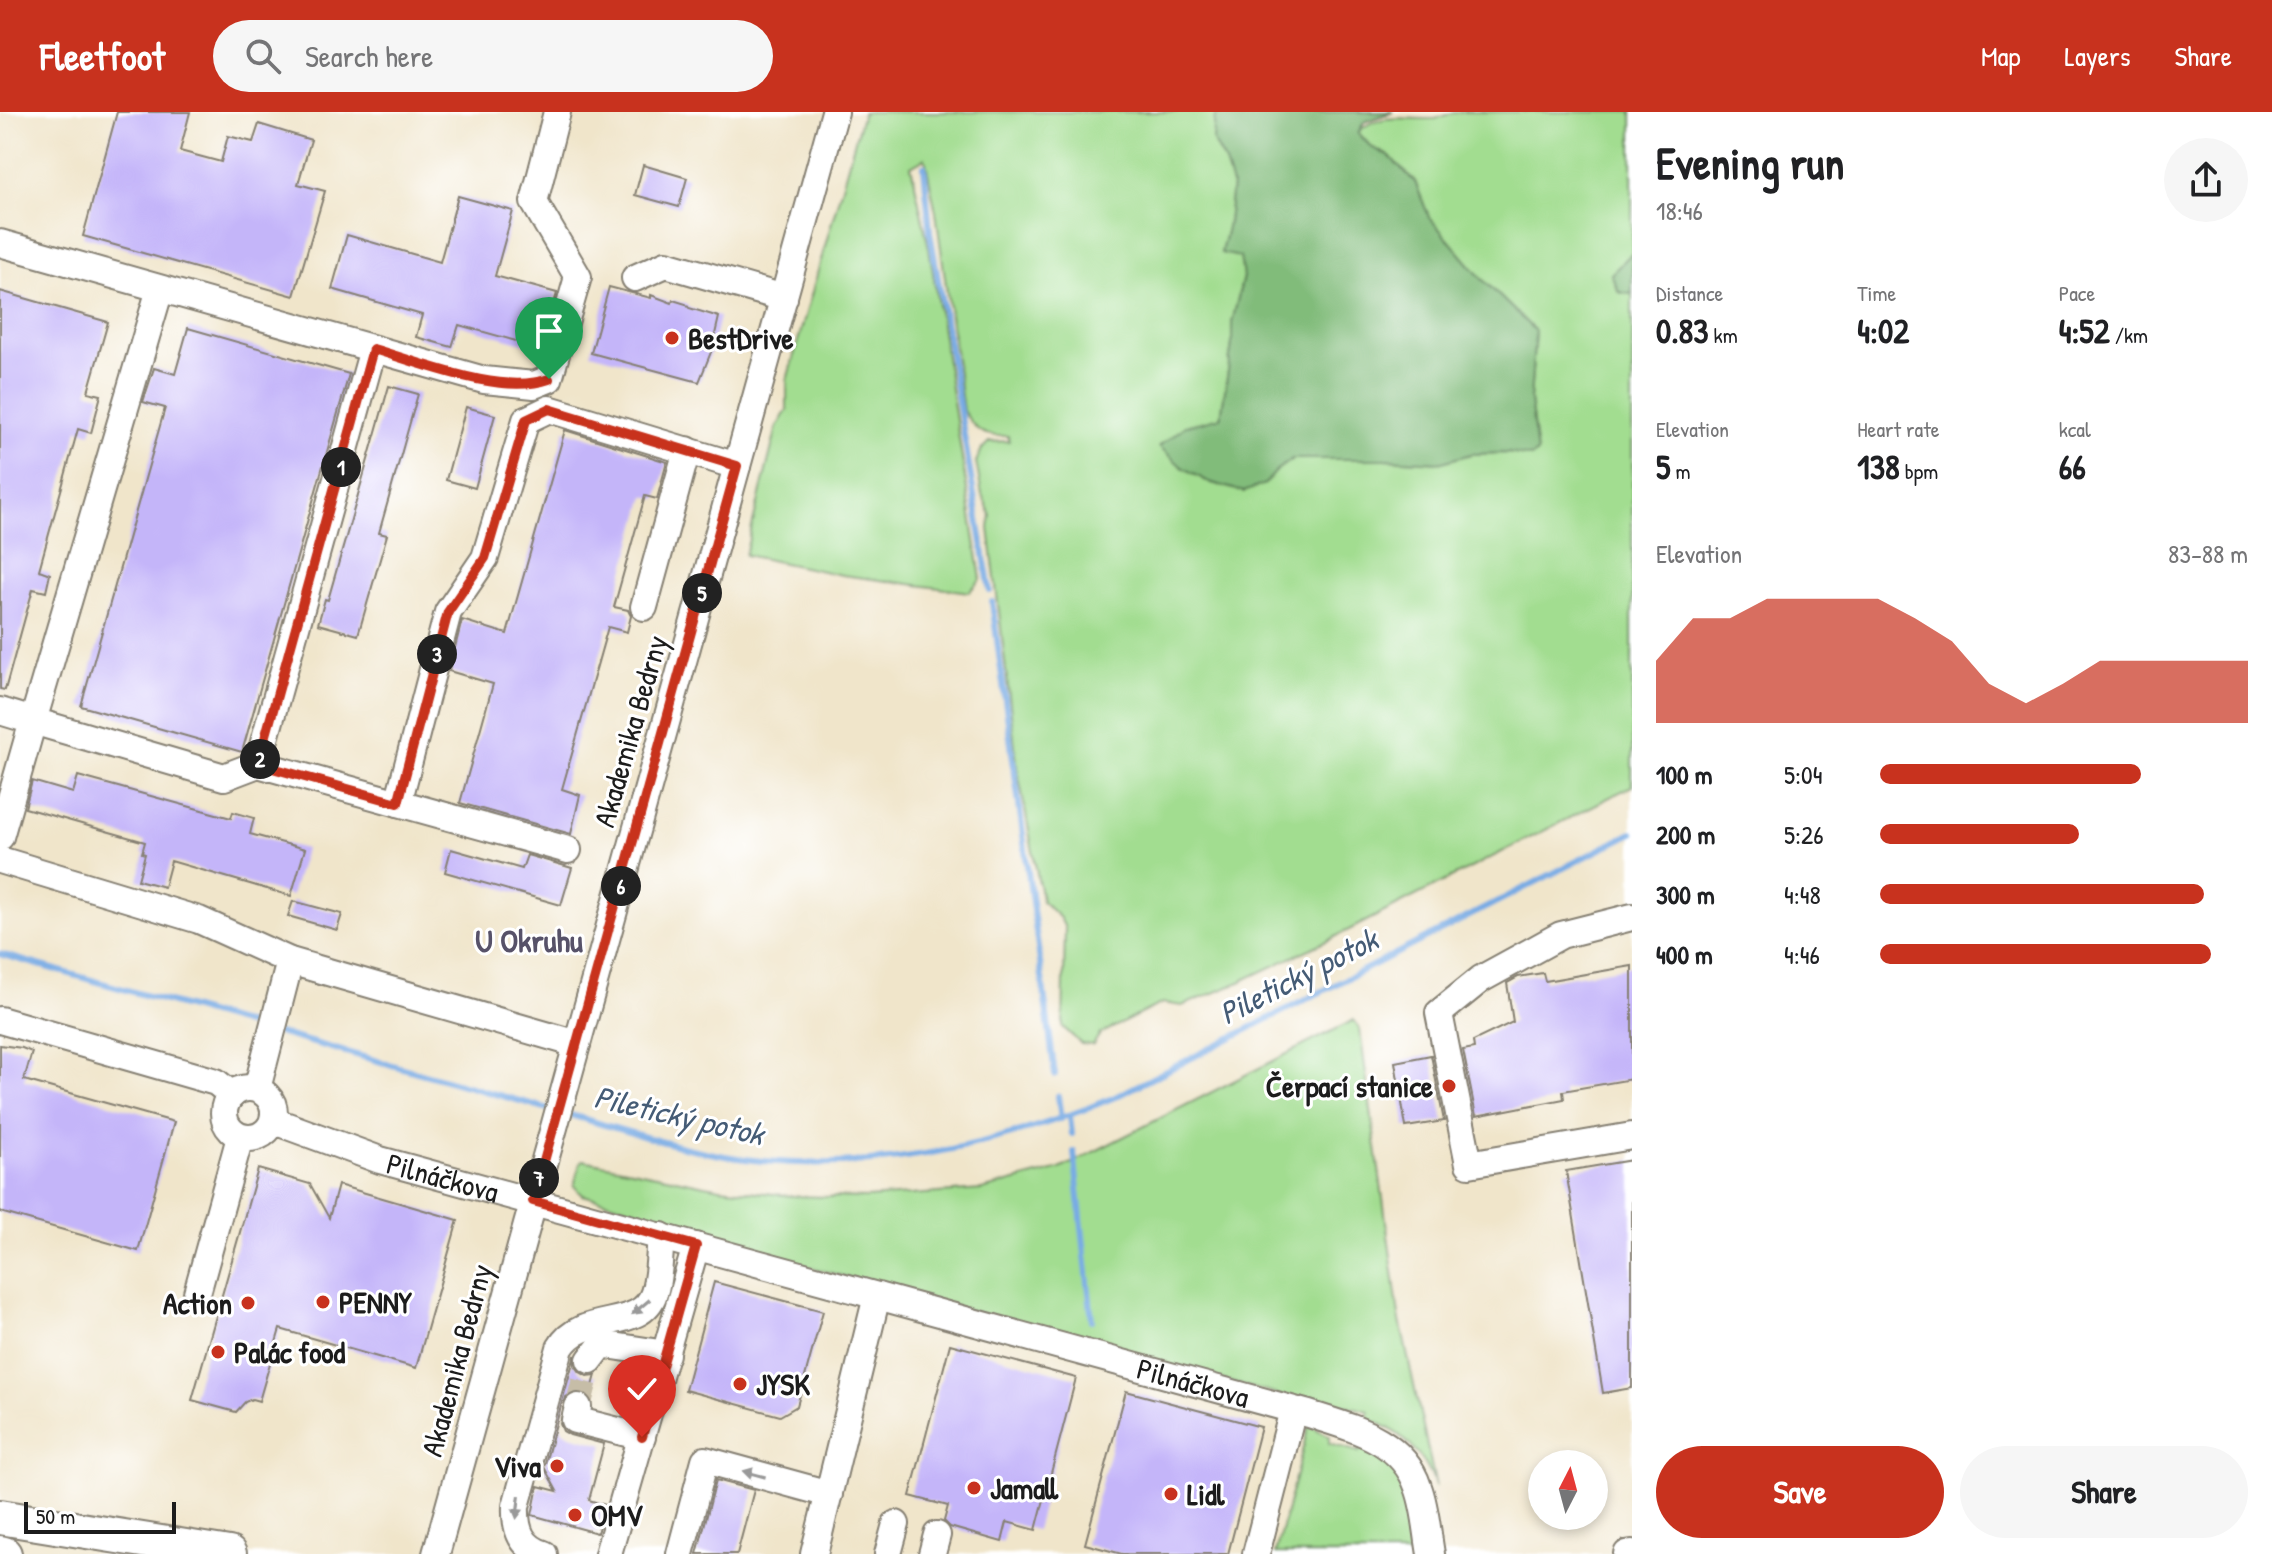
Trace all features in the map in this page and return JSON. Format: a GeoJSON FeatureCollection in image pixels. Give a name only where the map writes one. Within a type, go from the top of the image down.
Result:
{"type":"FeatureCollection","features":[{"type":"Feature","properties":{"kind":"main road"},"geometry":{"type":"LineString","coordinates":[[9,1516],[229,1554]]}},
{"type":"Feature","properties":{"kind":"street"},"geometry":{"type":"LineString","coordinates":[[0,243],[484,380],[534,385],[549,379],[578,277],[534,202],[557,112]]}},
{"type":"Feature","properties":{"kind":"street","name":"Akademika Bedrny"},"geometry":{"type":"LineString","coordinates":[[436,1554],[835,112]]}},
{"type":"Feature","properties":{"kind":"street"},"geometry":{"type":"LineString","coordinates":[[635,278],[666,264],[784,298]]}},
{"type":"Feature","properties":{"kind":"street"},"geometry":{"type":"LineString","coordinates":[[0,837],[160,289]]}},
{"type":"Feature","properties":{"kind":"street"},"geometry":{"type":"LineString","coordinates":[[258,764],[373,349]]}},
{"type":"Feature","properties":{"kind":"street"},"geometry":{"type":"LineString","coordinates":[[398,803],[448,612],[485,558],[526,420],[549,409],[737,466]]}},
{"type":"Feature","properties":{"kind":"street"},"geometry":{"type":"LineString","coordinates":[[644,607],[687,450]]}},
{"type":"Feature","properties":{"kind":"street"},"geometry":{"type":"LineString","coordinates":[[0,711],[224,777],[258,764],[568,850]]}},
{"type":"Feature","properties":{"kind":"street"},"geometry":{"type":"LineString","coordinates":[[0,860],[199,920],[290,961],[577,1044]]}},
{"type":"Feature","properties":{"kind":"street"},"geometry":{"type":"LineString","coordinates":[[1632,917],[1561,935],[1481,979],[1439,1013],[1469,1164],[1632,1136]]}},
{"type":"Feature","properties":{"kind":"street"},"geometry":{"type":"LineString","coordinates":[[0,1020],[216,1082],[251,1083],[264,1092],[273,1105],[274,1121],[264,1134],[248,1139],[233,1133],[225,1118],[227,1101],[251,1083],[283,995],[290,961]]}},
{"type":"Feature","properties":{"kind":"street","name":"Pilnáčkova"},"geometry":{"type":"LineString","coordinates":[[274,1121],[380,1160],[1293,1410],[1359,1431],[1388,1445],[1402,1457],[1418,1486],[1431,1554]]}},
{"type":"Feature","properties":{"kind":"street"},"geometry":{"type":"LineString","coordinates":[[197,1293],[226,1222],[240,1137]]}},
{"type":"Feature","properties":{"kind":"street"},"geometry":{"type":"LineString","coordinates":[[544,1554],[525,1544],[517,1531],[516,1506],[560,1348],[572,1333],[581,1328],[630,1316],[650,1302],[657,1277],[661,1236]]}},
{"type":"Feature","properties":{"kind":"street"},"geometry":{"type":"LineString","coordinates":[[608,1554],[696,1246]]}},
{"type":"Feature","properties":{"kind":"street"},"geometry":{"type":"LineString","coordinates":[[814,1554],[877,1296]]}},
{"type":"Feature","properties":{"kind":"street"},"geometry":{"type":"LineString","coordinates":[[590,1360],[600,1347],[607,1345],[666,1354]]}},
{"type":"Feature","properties":{"kind":"street"},"geometry":{"type":"LineString","coordinates":[[578,1407],[575,1420],[642,1437]]}},
{"type":"Feature","properties":{"kind":"street"},"geometry":{"type":"LineString","coordinates":[[1256,1554],[1293,1410]]}},
{"type":"Feature","properties":{"kind":"street"},"geometry":{"type":"LineString","coordinates":[[680,1554],[705,1460],[828,1500]]}},
{"type":"Feature","properties":{"kind":"street"},"geometry":{"type":"LineString","coordinates":[[888,1554],[896,1524]]}},
{"type":"Feature","properties":{"kind":"green space"},"geometry":{"type":"Polygon","coordinates":[[[863,112],[1227,112],[1215,116],[1213,141],[1224,160],[1232,185],[1221,253],[1241,257],[1243,276],[1232,323],[1232,344],[1221,418],[1185,426],[1182,467],[1208,482],[1244,492],[1265,484],[1292,459],[1442,462],[1471,454],[1508,453],[1531,457],[1537,453],[1530,400],[1535,331],[1482,279],[1429,217],[1415,181],[1389,156],[1371,147],[1358,132],[1384,119],[1435,119],[1454,112],[1632,112],[1632,253],[1611,275],[1619,292],[1632,294],[1632,786],[1333,938],[1231,986],[1182,1006],[1162,1003],[1100,1034],[1093,1045],[1081,1044],[1063,1027],[1065,928],[1060,918],[1042,901],[1018,771],[989,528],[991,515],[982,495],[976,462],[989,442],[1009,441],[1008,436],[981,432],[963,411],[936,212],[925,158],[911,166],[929,248],[981,579],[969,592],[842,575],[745,555],[777,427],[787,410],[787,380],[863,112]]]}},
{"type":"Feature","properties":{"kind":"green space"},"geometry":{"type":"Polygon","coordinates":[[[1227,112],[1393,112],[1364,122],[1358,133],[1371,147],[1389,156],[1415,182],[1429,217],[1482,279],[1535,331],[1530,400],[1537,453],[1531,457],[1508,453],[1471,454],[1442,462],[1292,459],[1265,484],[1244,492],[1209,482],[1182,467],[1159,446],[1185,426],[1221,417],[1232,344],[1232,323],[1243,277],[1240,257],[1221,253],[1232,185],[1224,160],[1213,141],[1215,116],[1227,112]]]}},
{"type":"Feature","properties":{"kind":"green space"},"geometry":{"type":"Polygon","coordinates":[[[1632,253],[1632,294],[1619,292],[1611,274],[1632,253]]]}},
{"type":"Feature","properties":{"kind":"green space"},"geometry":{"type":"Polygon","coordinates":[[[1354,1020],[1360,1030],[1399,1316],[1436,1487],[1418,1454],[1391,1429],[1368,1419],[1369,1411],[1339,1404],[1337,1411],[751,1251],[699,1227],[583,1195],[574,1186],[583,1160],[720,1188],[792,1196],[867,1198],[982,1190],[1060,1169],[1354,1020]]]}},
{"type":"Feature","properties":{"kind":"green space"},"geometry":{"type":"Polygon","coordinates":[[[1309,1425],[1330,1436],[1329,1443],[1359,1452],[1360,1448],[1393,1467],[1409,1502],[1417,1554],[1275,1554],[1309,1425]]]}},
{"type":"Feature","properties":{"kind":"building"},"geometry":{"type":"Polygon","coordinates":[[[117,112],[190,112],[180,151],[221,162],[228,136],[253,142],[259,124],[311,140],[298,184],[325,191],[294,296],[83,236],[117,112]]]}},
{"type":"Feature","properties":{"kind":"building"},"geometry":{"type":"Polygon","coordinates":[[[643,165],[687,178],[679,207],[635,195],[643,165]]]}},
{"type":"Feature","properties":{"kind":"building"},"geometry":{"type":"Polygon","coordinates":[[[458,196],[513,211],[495,276],[557,293],[541,348],[459,325],[452,347],[416,337],[422,315],[332,289],[347,235],[440,262],[458,196]]]}},
{"type":"Feature","properties":{"kind":"building"},"geometry":{"type":"Polygon","coordinates":[[[609,287],[651,298],[651,295],[672,303],[673,300],[719,317],[711,352],[699,382],[591,353],[609,287]]]}},
{"type":"Feature","properties":{"kind":"building"},"geometry":{"type":"Polygon","coordinates":[[[0,291],[108,322],[88,392],[101,395],[91,433],[78,429],[39,570],[50,574],[46,592],[33,589],[5,690],[0,689],[0,291]]]}},
{"type":"Feature","properties":{"kind":"building"},"geometry":{"type":"Polygon","coordinates":[[[188,328],[349,374],[242,752],[81,706],[165,408],[143,402],[154,368],[175,374],[188,328]]]}},
{"type":"Feature","properties":{"kind":"building"},"geometry":{"type":"Polygon","coordinates":[[[389,386],[418,394],[379,533],[387,535],[358,635],[318,624],[325,599],[328,600],[389,386]]]}},
{"type":"Feature","properties":{"kind":"building"},"geometry":{"type":"Polygon","coordinates":[[[466,407],[495,415],[475,488],[446,480],[466,407]]]}},
{"type":"Feature","properties":{"kind":"building"},"geometry":{"type":"Polygon","coordinates":[[[565,430],[667,462],[657,499],[645,496],[614,607],[628,610],[631,616],[627,632],[608,627],[562,789],[580,795],[571,834],[460,803],[493,684],[449,671],[462,620],[507,634],[565,430]]]}},
{"type":"Feature","properties":{"kind":"building"},"geometry":{"type":"Polygon","coordinates":[[[78,776],[231,818],[233,812],[254,818],[250,834],[305,849],[291,896],[171,861],[164,887],[138,880],[145,842],[25,808],[32,781],[73,793],[78,776]]]}},
{"type":"Feature","properties":{"kind":"building"},"geometry":{"type":"Polygon","coordinates":[[[451,849],[522,869],[527,855],[572,868],[561,905],[445,872],[451,849]]]}},
{"type":"Feature","properties":{"kind":"building"},"geometry":{"type":"Polygon","coordinates":[[[293,901],[342,914],[337,930],[288,916],[293,901]]]}},
{"type":"Feature","properties":{"kind":"building"},"geometry":{"type":"Polygon","coordinates":[[[1632,966],[1632,1079],[1563,1091],[1564,1099],[1476,1116],[1463,1050],[1474,1048],[1473,1041],[1513,1022],[1507,983],[1518,977],[1543,973],[1545,981],[1632,966]]]}},
{"type":"Feature","properties":{"kind":"building"},"geometry":{"type":"Polygon","coordinates":[[[0,1045],[32,1052],[24,1080],[174,1122],[138,1251],[0,1212],[0,1045]]]}},
{"type":"Feature","properties":{"kind":"building"},"geometry":{"type":"Polygon","coordinates":[[[1431,1055],[1444,1121],[1406,1127],[1395,1062],[1431,1055]]]}},
{"type":"Feature","properties":{"kind":"building"},"geometry":{"type":"Polygon","coordinates":[[[1632,1160],[1632,1388],[1603,1393],[1566,1171],[1632,1160]]]}},
{"type":"Feature","properties":{"kind":"building"},"geometry":{"type":"Polygon","coordinates":[[[258,1169],[310,1184],[329,1218],[338,1185],[458,1220],[416,1368],[280,1329],[259,1401],[252,1399],[245,1402],[236,1412],[192,1400],[258,1169]]]}},
{"type":"Feature","properties":{"kind":"building"},"geometry":{"type":"Polygon","coordinates":[[[714,1282],[823,1311],[797,1406],[780,1416],[685,1390],[714,1282]]]}},
{"type":"Feature","properties":{"kind":"building"},"geometry":{"type":"Polygon","coordinates":[[[950,1344],[1076,1378],[1036,1530],[1007,1522],[1002,1542],[950,1527],[944,1521],[948,1506],[910,1496],[950,1344]]]}},
{"type":"Feature","properties":{"kind":"building"},"geometry":{"type":"Polygon","coordinates":[[[575,1355],[575,1365],[580,1372],[587,1376],[596,1375],[590,1397],[581,1391],[566,1397],[560,1424],[563,1431],[570,1435],[604,1444],[589,1500],[605,1505],[597,1533],[532,1515],[538,1486],[557,1491],[544,1467],[575,1355]]]}},
{"type":"Feature","properties":{"kind":"building","name":"Lidl"},"geometry":{"type":"Polygon","coordinates":[[[1126,1391],[1261,1427],[1228,1554],[1122,1554],[1085,1544],[1126,1391]]]}},
{"type":"Feature","properties":{"kind":"building"},"geometry":{"type":"Polygon","coordinates":[[[716,1480],[754,1490],[737,1554],[697,1554],[716,1480]]]}},
{"type":"Feature","properties":{"kind":"waterway"},"geometry":{"type":"LineString","coordinates":[[924,166],[930,232],[990,591]]}},
{"type":"Feature","properties":{"kind":"waterway"},"geometry":{"type":"LineString","coordinates":[[992,602],[1055,1075]]}},
{"type":"Feature","properties":{"kind":"waterway","name":"Piletický potok"},"geometry":{"type":"LineString","coordinates":[[567,1114],[688,1148],[763,1161],[808,1163],[898,1158],[987,1141],[1073,1114],[1115,1097],[1632,833]]}},
{"type":"Feature","properties":{"kind":"waterway","name":"Piletický potok"},"geometry":{"type":"LineString","coordinates":[[0,954],[267,1030]]}},
{"type":"Feature","properties":{"kind":"waterway","name":"Piletický potok"},"geometry":{"type":"LineString","coordinates":[[278,1033],[552,1110]]}},
{"type":"Feature","properties":{"kind":"waterway"},"geometry":{"type":"LineString","coordinates":[[1058,1096],[1061,1119]]}},
{"type":"Feature","properties":{"kind":"waterway"},"geometry":{"type":"LineString","coordinates":[[1070,1116],[1072,1134]]}},
{"type":"Feature","properties":{"kind":"waterway"},"geometry":{"type":"LineString","coordinates":[[1074,1152],[1092,1320]]}},
{"type":"Feature","properties":{"kind":"tunnel"},"geometry":{"type":"LineString","coordinates":[[578,1407],[590,1360]]}},
{"type":"Feature","properties":{"kind":"place","name":"BestDrive"},"geometry":{"type":"Point","coordinates":[672,338]}},
{"type":"Feature","properties":{"kind":"place","name":"Čerpací stanice"},"geometry":{"type":"Point","coordinates":[1449,1086]}},
{"type":"Feature","properties":{"kind":"place","name":"PENNY"},"geometry":{"type":"Point","coordinates":[323,1302]}},
{"type":"Feature","properties":{"kind":"place","name":"Action"},"geometry":{"type":"Point","coordinates":[248,1303]}},
{"type":"Feature","properties":{"kind":"place","name":"Palác food"},"geometry":{"type":"Point","coordinates":[218,1352]}},
{"type":"Feature","properties":{"kind":"place","name":"JYSK"},"geometry":{"type":"Point","coordinates":[740,1384]}},
{"type":"Feature","properties":{"kind":"place","name":"Viva"},"geometry":{"type":"Point","coordinates":[557,1466]}},
{"type":"Feature","properties":{"kind":"place","name":"Jamall"},"geometry":{"type":"Point","coordinates":[974,1488]}},
{"type":"Feature","properties":{"kind":"place","name":"Lidl"},"geometry":{"type":"Point","coordinates":[1171,1494]}},
{"type":"Feature","properties":{"kind":"place","name":"OMV"},"geometry":{"type":"Point","coordinates":[575,1515]}},
{"type":"Feature","properties":{"kind":"district","name":"U Okruhu"},"geometry":{"type":"Point","coordinates":[529,940]}},
{"type":"Feature","properties":{"kind":"route"},"geometry":{"type":"LineString","coordinates":[[549,379],[534,385],[484,380],[373,349],[258,764],[398,803],[448,612],[485,558],[526,420],[549,409],[737,466],[533,1201],[696,1246],[642,1437]]}}]}
